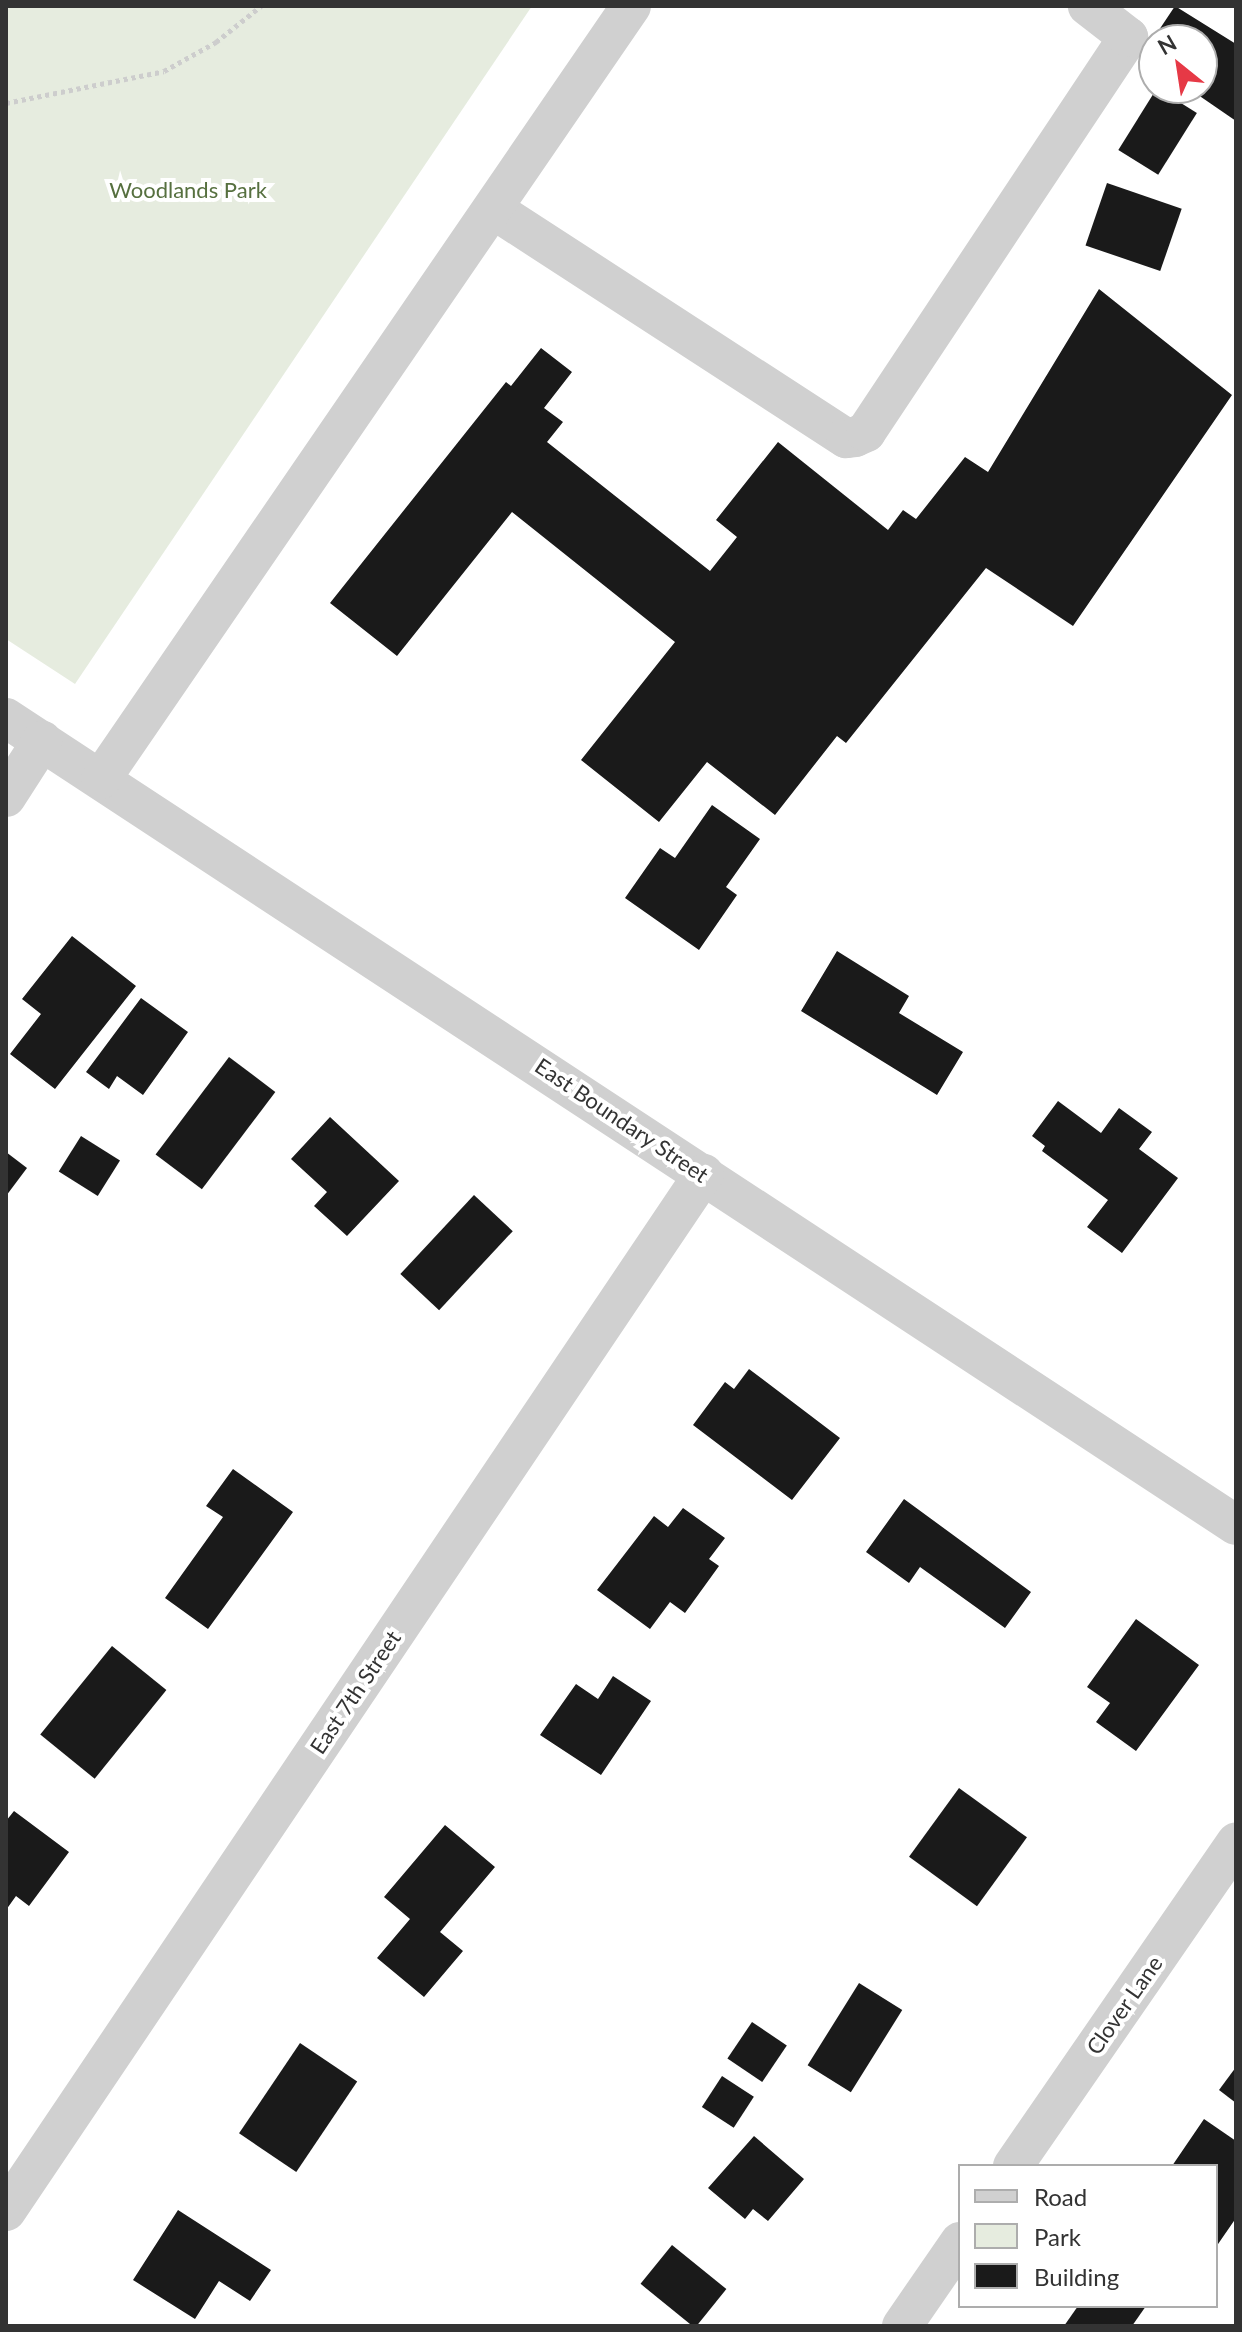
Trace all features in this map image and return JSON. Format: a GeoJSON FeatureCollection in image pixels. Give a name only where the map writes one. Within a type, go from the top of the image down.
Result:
{"type":"FeatureCollection","features":[{"type":"Feature","properties":{"kind":"street"},"geometry":{"type":"LineString","coordinates":[[101,779],[631,6]]}},
{"type":"Feature","properties":{"kind":"street"},"geometry":{"type":"LineString","coordinates":[[493,209],[846,438],[855,437],[866,432],[1128,37],[1088,6]]}},
{"type":"Feature","properties":{"kind":"street","name":"East Boundary Street"},"geometry":{"type":"LineString","coordinates":[[6,718],[1236,1525]]}},
{"type":"Feature","properties":{"kind":"street"},"geometry":{"type":"LineString","coordinates":[[6,797],[42,741]]}},
{"type":"Feature","properties":{"kind":"street","name":"East 7th Street"},"geometry":{"type":"LineString","coordinates":[[6,2211],[704,1174]]}},
{"type":"Feature","properties":{"kind":"street","name":"Clover Lane"},"geometry":{"type":"LineString","coordinates":[[1014,2164],[1236,1843]]}},
{"type":"Feature","properties":{"kind":"street"},"geometry":{"type":"LineString","coordinates":[[902,2326],[958,2245]]}},
{"type":"Feature","properties":{"kind":"path"},"geometry":{"type":"LineString","coordinates":[[6,103],[164,71],[216,42],[261,6]]}},
{"type":"Feature","properties":{"kind":"green space","name":"Woodlands Park"},"geometry":{"type":"Polygon","coordinates":[[[6,6],[532,6],[75,684],[6,639],[6,6]]]}},
{"type":"Feature","properties":{"kind":"building"},"geometry":{"type":"Polygon","coordinates":[[[1175,6],[1204,24],[1163,24],[1175,6]]]}},
{"type":"Feature","properties":{"kind":"building"},"geometry":{"type":"Polygon","coordinates":[[[1218,33],[1236,44],[1236,121],[1211,104],[1218,104],[1218,33]]]}},
{"type":"Feature","properties":{"kind":"building"},"geometry":{"type":"Polygon","coordinates":[[[1147,104],[1183,104],[1197,113],[1158,175],[1118,150],[1147,104]]]}},
{"type":"Feature","properties":{"kind":"building"},"geometry":{"type":"Polygon","coordinates":[[[1107,183],[1182,209],[1160,271],[1086,245],[1107,183]]]}},
{"type":"Feature","properties":{"kind":"building"},"geometry":{"type":"Polygon","coordinates":[[[1099,289],[1232,395],[1073,626],[986,568],[846,743],[837,736],[775,815],[707,762],[659,822],[581,760],[675,642],[512,512],[397,656],[330,603],[506,382],[511,386],[541,348],[572,372],[544,408],[563,422],[547,442],[710,571],[737,537],[716,520],[778,442],[888,530],[903,510],[916,519],[965,457],[988,472],[1099,289]]]}},
{"type":"Feature","properties":{"kind":"building"},"geometry":{"type":"Polygon","coordinates":[[[712,805],[760,839],[726,887],[737,895],[699,950],[625,898],[660,848],[675,858],[712,805]]]}},
{"type":"Feature","properties":{"kind":"building"},"geometry":{"type":"Polygon","coordinates":[[[72,936],[136,986],[55,1089],[10,1054],[41,1014],[22,999],[72,936]]]}},
{"type":"Feature","properties":{"kind":"building"},"geometry":{"type":"Polygon","coordinates":[[[837,951],[909,996],[899,1013],[963,1052],[937,1095],[801,1011],[837,951]]]}},
{"type":"Feature","properties":{"kind":"building"},"geometry":{"type":"Polygon","coordinates":[[[141,998],[188,1032],[143,1095],[117,1076],[109,1089],[86,1072],[141,998]]]}},
{"type":"Feature","properties":{"kind":"building"},"geometry":{"type":"Polygon","coordinates":[[[229,1057],[275,1092],[202,1189],[156,1154],[229,1057]]]}},
{"type":"Feature","properties":{"kind":"building"},"geometry":{"type":"Polygon","coordinates":[[[1058,1101],[1101,1133],[1119,1108],[1152,1132],[1139,1149],[1178,1178],[1122,1253],[1087,1227],[1108,1200],[1042,1151],[1045,1146],[1032,1136],[1058,1101]]]}},
{"type":"Feature","properties":{"kind":"building"},"geometry":{"type":"Polygon","coordinates":[[[330,1117],[399,1181],[347,1236],[314,1206],[327,1192],[291,1159],[330,1117]]]}},
{"type":"Feature","properties":{"kind":"building"},"geometry":{"type":"Polygon","coordinates":[[[81,1136],[120,1160],[98,1196],[59,1172],[81,1136]]]}},
{"type":"Feature","properties":{"kind":"building"},"geometry":{"type":"Polygon","coordinates":[[[6,1152],[27,1168],[6,1196],[6,1152]]]}},
{"type":"Feature","properties":{"kind":"building"},"geometry":{"type":"Polygon","coordinates":[[[474,1195],[513,1231],[439,1310],[400,1274],[474,1195]]]}},
{"type":"Feature","properties":{"kind":"building"},"geometry":{"type":"Polygon","coordinates":[[[749,1369],[840,1438],[792,1500],[693,1425],[725,1382],[734,1389],[749,1369]]]}},
{"type":"Feature","properties":{"kind":"building"},"geometry":{"type":"Polygon","coordinates":[[[233,1469],[293,1512],[208,1629],[165,1598],[223,1517],[206,1506],[233,1469]]]}},
{"type":"Feature","properties":{"kind":"building"},"geometry":{"type":"Polygon","coordinates":[[[904,1499],[1031,1592],[1005,1628],[920,1567],[909,1583],[866,1552],[904,1499]]]}},
{"type":"Feature","properties":{"kind":"building"},"geometry":{"type":"Polygon","coordinates":[[[683,1508],[725,1538],[709,1559],[719,1566],[685,1613],[670,1602],[650,1629],[597,1590],[654,1516],[668,1527],[683,1508]]]}},
{"type":"Feature","properties":{"kind":"building"},"geometry":{"type":"Polygon","coordinates":[[[1136,1619],[1199,1665],[1136,1751],[1096,1722],[1110,1703],[1087,1687],[1136,1619]]]}},
{"type":"Feature","properties":{"kind":"building"},"geometry":{"type":"Polygon","coordinates":[[[112,1646],[166,1690],[95,1779],[40,1735],[112,1646]]]}},
{"type":"Feature","properties":{"kind":"building"},"geometry":{"type":"Polygon","coordinates":[[[613,1676],[651,1701],[601,1775],[540,1735],[576,1684],[598,1699],[613,1676]]]}},
{"type":"Feature","properties":{"kind":"building"},"geometry":{"type":"Polygon","coordinates":[[[959,1788],[1027,1837],[977,1906],[909,1857],[959,1788]]]}},
{"type":"Feature","properties":{"kind":"building"},"geometry":{"type":"Polygon","coordinates":[[[14,1811],[69,1852],[29,1906],[16,1896],[6,1910],[6,1821],[14,1811]]]}},
{"type":"Feature","properties":{"kind":"building"},"geometry":{"type":"Polygon","coordinates":[[[445,1825],[495,1867],[440,1932],[463,1951],[424,1997],[377,1958],[410,1919],[384,1897],[445,1825]]]}},
{"type":"Feature","properties":{"kind":"building"},"geometry":{"type":"Polygon","coordinates":[[[859,1983],[902,2010],[851,2092],[808,2065],[859,1983]]]}},
{"type":"Feature","properties":{"kind":"building"},"geometry":{"type":"Polygon","coordinates":[[[752,2022],[787,2045],[762,2082],[727,2058],[752,2022]]]}},
{"type":"Feature","properties":{"kind":"building"},"geometry":{"type":"Polygon","coordinates":[[[300,2043],[357,2082],[296,2172],[239,2133],[300,2043]]]}},
{"type":"Feature","properties":{"kind":"building"},"geometry":{"type":"Polygon","coordinates":[[[1236,2067],[1236,2103],[1219,2090],[1236,2067]]]}},
{"type":"Feature","properties":{"kind":"building"},"geometry":{"type":"Polygon","coordinates":[[[722,2076],[754,2097],[734,2128],[702,2107],[722,2076]]]}},
{"type":"Feature","properties":{"kind":"building"},"geometry":{"type":"Polygon","coordinates":[[[1204,2119],[1236,2141],[1236,2218],[1218,2244],[1218,2164],[1173,2164],[1204,2119]]]}},
{"type":"Feature","properties":{"kind":"building"},"geometry":{"type":"Polygon","coordinates":[[[754,2136],[804,2179],[768,2221],[753,2209],[745,2219],[708,2188],[754,2136]]]}},
{"type":"Feature","properties":{"kind":"building"},"geometry":{"type":"Polygon","coordinates":[[[178,2210],[271,2270],[250,2301],[219,2281],[195,2319],[133,2280],[178,2210]]]}},
{"type":"Feature","properties":{"kind":"building"},"geometry":{"type":"Polygon","coordinates":[[[672,2245],[726,2289],[696,2326],[693,2326],[641,2284],[672,2245]]]}},
{"type":"Feature","properties":{"kind":"building"},"geometry":{"type":"Polygon","coordinates":[[[1077,2308],[1145,2308],[1132,2326],[1064,2326],[1077,2308]]]}}]}
